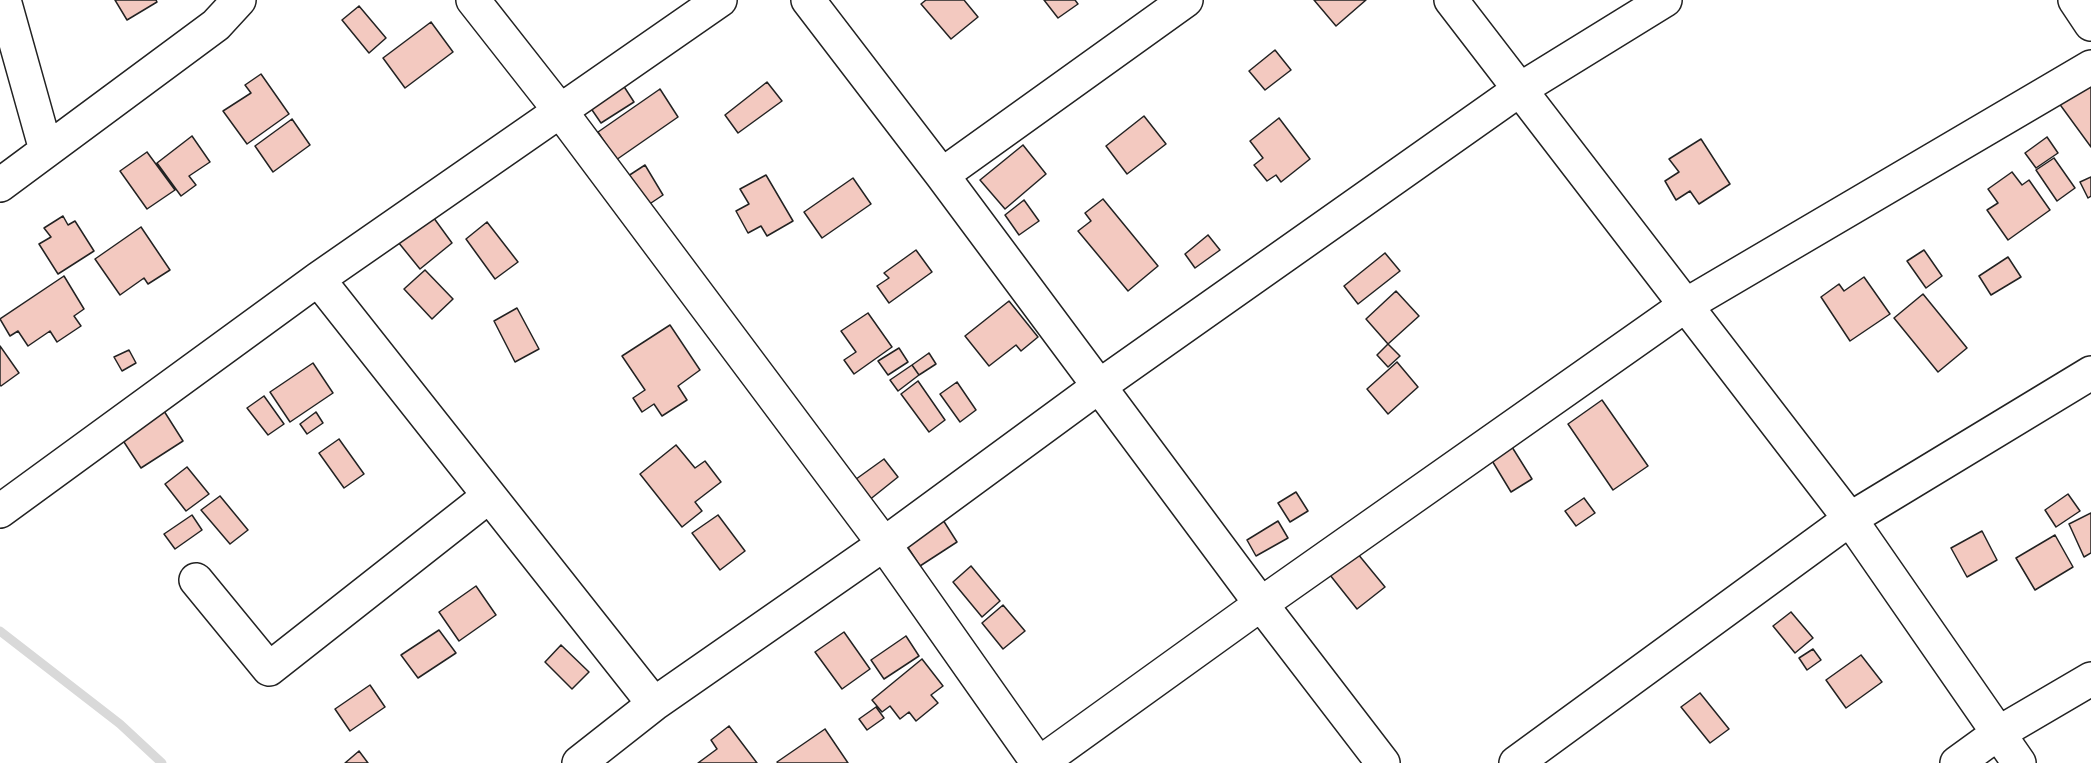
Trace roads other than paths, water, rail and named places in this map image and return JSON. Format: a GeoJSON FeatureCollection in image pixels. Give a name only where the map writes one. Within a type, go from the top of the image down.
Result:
{"type":"FeatureCollection","features":[{"type":"Feature","properties":{"kind":"street"},"geometry":{"type":"LineString","coordinates":[[4,0],[46,150]]}},
{"type":"Feature","properties":{"kind":"street"},"geometry":{"type":"LineString","coordinates":[[0,185],[216,25],[239,0]]}},
{"type":"Feature","properties":{"kind":"street"},"geometry":{"type":"LineString","coordinates":[[473,0],[561,112],[884,544],[1039,763],[1686,305],[2091,67]]}},
{"type":"Feature","properties":{"kind":"street"},"geometry":{"type":"LineString","coordinates":[[0,511],[318,279],[720,0]]}},
{"type":"Feature","properties":{"kind":"street"},"geometry":{"type":"LineString","coordinates":[[807,0],[942,175],[1098,387],[1383,763]]}},
{"type":"Feature","properties":{"kind":"street"},"geometry":{"type":"LineString","coordinates":[[942,175],[1186,0]]}},
{"type":"Feature","properties":{"kind":"street"},"geometry":{"type":"LineString","coordinates":[[1451,0],[1850,519],[2019,763]]}},
{"type":"Feature","properties":{"kind":"street"},"geometry":{"type":"LineString","coordinates":[[579,763],[654,704],[884,544],[1098,387],[1519,90],[1665,0]]}},
{"type":"Feature","properties":{"kind":"street"},"geometry":{"type":"LineString","coordinates":[[2075,0],[2091,24]]}},
{"type":"Feature","properties":{"kind":"street"},"geometry":{"type":"LineString","coordinates":[[318,279],[654,704]]}},
{"type":"Feature","properties":{"kind":"street"},"geometry":{"type":"LineString","coordinates":[[1516,763],[1850,519],[2091,372]]}},
{"type":"Feature","properties":{"kind":"street"},"geometry":{"type":"LineString","coordinates":[[196,580],[269,669],[489,496]]}},
{"type":"Feature","properties":{"kind":"street"},"geometry":{"type":"LineString","coordinates":[[1957,763],[1997,734],[2091,679]]}},
{"type":"Feature","properties":{"kind":"waterway"},"geometry":{"type":"LineString","coordinates":[[0,631],[120,724],[162,763]]}}]}
